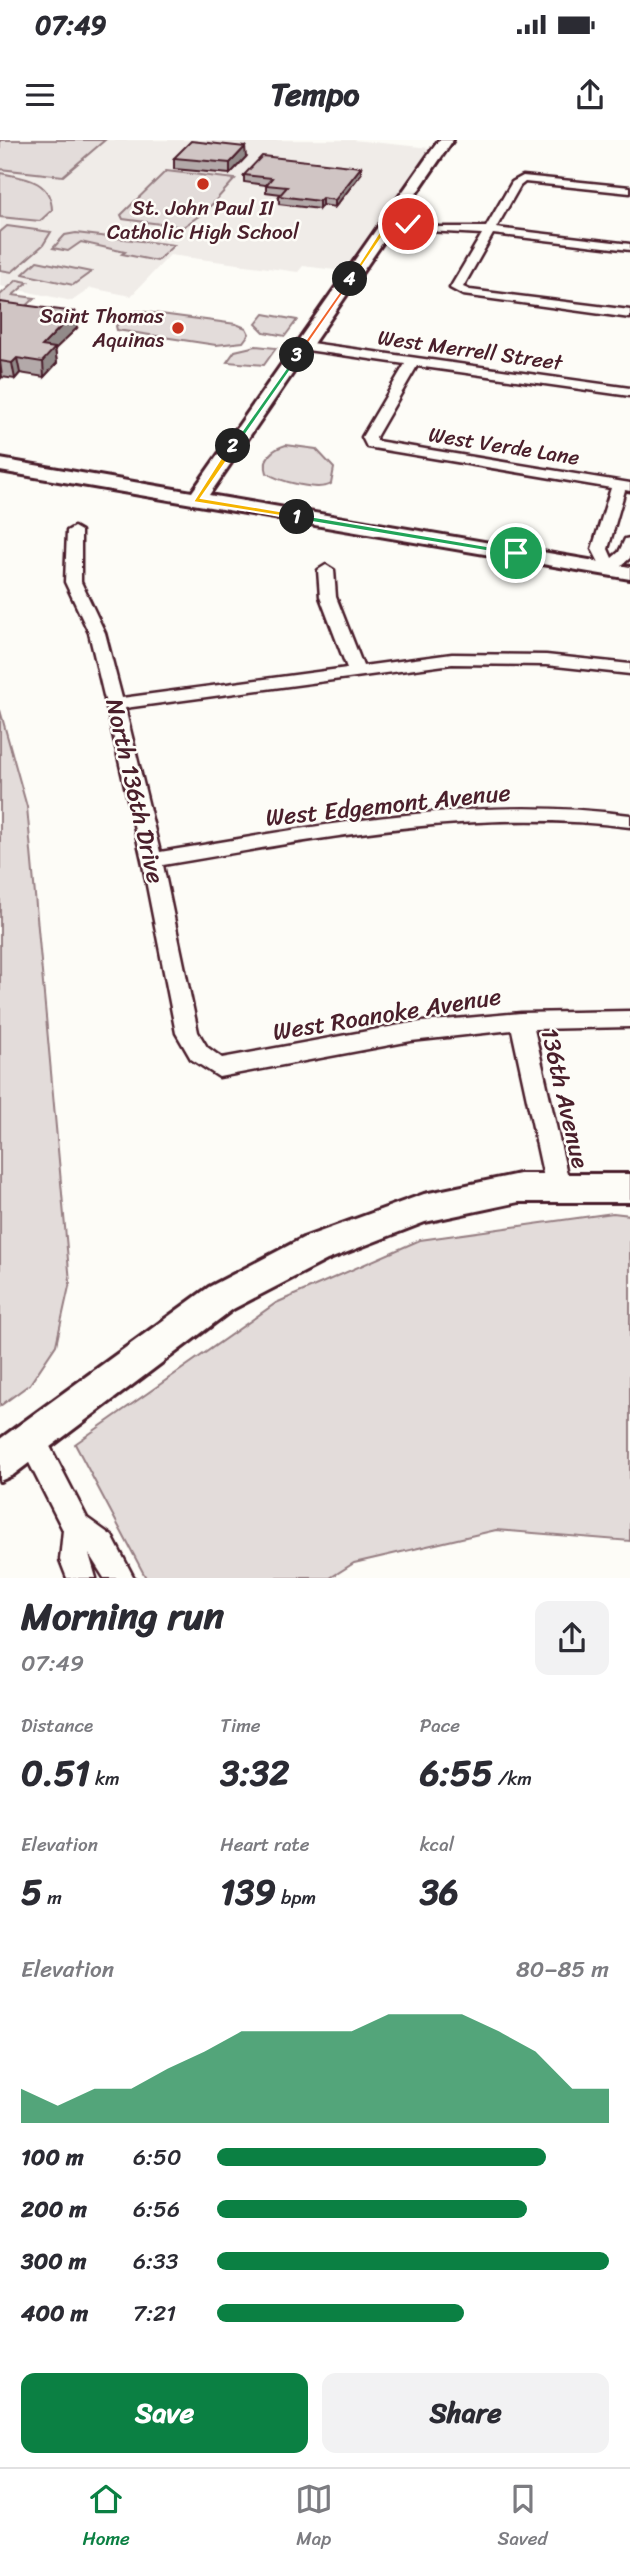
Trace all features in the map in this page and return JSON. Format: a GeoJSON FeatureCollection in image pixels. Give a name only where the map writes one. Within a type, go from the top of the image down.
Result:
{"type":"FeatureCollection","features":[{"type":"Feature","properties":{"kind":"street"},"geometry":{"type":"LineString","coordinates":[[196,500],[446,140]]}},
{"type":"Feature","properties":{"kind":"street"},"geometry":{"type":"LineString","coordinates":[[630,190],[523,178],[516,184],[456,288],[467,293],[630,314]]}},
{"type":"Feature","properties":{"kind":"street"},"geometry":{"type":"LineString","coordinates":[[391,219],[408,224],[471,232],[488,230],[630,247]]}},
{"type":"Feature","properties":{"kind":"street","name":"West Merrell Street"},"geometry":{"type":"LineString","coordinates":[[304,346],[630,392]]}},
{"type":"Feature","properties":{"kind":"street","name":"West Verde Lane"},"geometry":{"type":"LineString","coordinates":[[413,361],[369,437],[372,444],[625,486]]}},
{"type":"Feature","properties":{"kind":"street"},"geometry":{"type":"LineString","coordinates":[[0,465],[630,573]]}},
{"type":"Feature","properties":{"kind":"street"},"geometry":{"type":"LineString","coordinates":[[609,569],[600,549],[625,486]]}},
{"type":"Feature","properties":{"kind":"street","name":"North 136th Drive"},"geometry":{"type":"LineString","coordinates":[[74,531],[73,582],[97,633],[152,860],[187,1033],[199,1053]]}},
{"type":"Feature","properties":{"kind":"street"},"geometry":{"type":"LineString","coordinates":[[609,569],[626,554],[630,542]]}},
{"type":"Feature","properties":{"kind":"street"},"geometry":{"type":"LineString","coordinates":[[326,570],[328,597],[356,670]]}},
{"type":"Feature","properties":{"kind":"street"},"geometry":{"type":"LineString","coordinates":[[115,704],[452,659],[547,660],[630,669]]}},
{"type":"Feature","properties":{"kind":"street","name":"West Edgemont Avenue"},"geometry":{"type":"LineString","coordinates":[[152,860],[320,832],[472,816],[542,815],[630,821]]}},
{"type":"Feature","properties":{"kind":"street","name":"West Roanoke Avenue"},"geometry":{"type":"LineString","coordinates":[[199,1053],[219,1068],[411,1032],[521,1021],[630,1019]]}},
{"type":"Feature","properties":{"kind":"street","name":"136th Avenue"},"geometry":{"type":"LineString","coordinates":[[521,1021],[558,1187]]}},
{"type":"Feature","properties":{"kind":"street"},"geometry":{"type":"LineString","coordinates":[[0,1462],[221,1298],[315,1249],[424,1208],[519,1188],[630,1188]]}},
{"type":"Feature","properties":{"kind":"street"},"geometry":{"type":"LineString","coordinates":[[31,1439],[77,1528],[102,1546],[120,1578]]}},
{"type":"Feature","properties":{"kind":"street"},"geometry":{"type":"LineString","coordinates":[[77,1528],[74,1560],[82,1578]]}},
{"type":"Feature","properties":{"kind":"shaded area","name":"St. John Paul II Catholic High School"},"geometry":{"type":"Polygon","coordinates":[[[0,140],[353,140],[430,148],[343,271],[303,266],[298,272],[170,255],[131,296],[91,288],[72,301],[0,286],[0,140]]]}},
{"type":"Feature","properties":{"kind":"shaded area"},"geometry":{"type":"Polygon","coordinates":[[[0,140],[105,140],[63,176],[0,169],[0,140]]]}},
{"type":"Feature","properties":{"kind":"shaded area"},"geometry":{"type":"Polygon","coordinates":[[[166,171],[235,179],[206,211],[183,227],[123,219],[121,215],[166,171]]]}},
{"type":"Feature","properties":{"kind":"shaded area"},"geometry":{"type":"Polygon","coordinates":[[[0,173],[27,179],[42,186],[51,200],[52,210],[40,221],[0,217],[0,173]]]}},
{"type":"Feature","properties":{"kind":"shaded area"},"geometry":{"type":"Polygon","coordinates":[[[7,226],[51,232],[43,245],[12,272],[0,270],[0,232],[7,226]]]}},
{"type":"Feature","properties":{"kind":"shaded area"},"geometry":{"type":"Polygon","coordinates":[[[76,233],[174,245],[157,261],[81,242],[68,251],[53,248],[65,235],[76,233]]]}},
{"type":"Feature","properties":{"kind":"shaded area"},"geometry":{"type":"Polygon","coordinates":[[[37,261],[91,272],[73,285],[23,274],[37,261]]]}},
{"type":"Feature","properties":{"kind":"shaded area"},"geometry":{"type":"Polygon","coordinates":[[[17,280],[28,282],[13,295],[35,298],[18,314],[0,311],[0,295],[17,280]]]}},
{"type":"Feature","properties":{"kind":"shaded area"},"geometry":{"type":"Polygon","coordinates":[[[138,311],[236,324],[246,328],[249,334],[243,342],[216,345],[117,330],[116,326],[128,313],[138,311]]]}},
{"type":"Feature","properties":{"kind":"shaded area"},"geometry":{"type":"Polygon","coordinates":[[[264,314],[297,320],[285,336],[264,332],[256,324],[264,314]]]}},
{"type":"Feature","properties":{"kind":"shaded area"},"geometry":{"type":"Polygon","coordinates":[[[256,346],[276,348],[264,365],[227,362],[235,351],[256,346]]]}},
{"type":"Feature","properties":{"kind":"shaded area"},"geometry":{"type":"Polygon","coordinates":[[[286,445],[316,449],[334,468],[331,484],[317,487],[299,484],[267,473],[267,458],[286,445]]]}},
{"type":"Feature","properties":{"kind":"shaded area"},"geometry":{"type":"Polygon","coordinates":[[[0,710],[27,807],[70,1282],[56,1345],[30,1384],[0,1406],[0,710]]]}},
{"type":"Feature","properties":{"kind":"shaded area"},"geometry":{"type":"Polygon","coordinates":[[[613,1213],[630,1215],[630,1541],[496,1530],[354,1563],[330,1578],[146,1578],[75,1444],[276,1303],[420,1240],[613,1213]]]}},
{"type":"Feature","properties":{"kind":"building"},"geometry":{"type":"Polygon","coordinates":[[[191,141],[245,147],[230,163],[174,158],[191,141]]]}},
{"type":"Feature","properties":{"kind":"building"},"geometry":{"type":"Polygon","coordinates":[[[262,156],[361,167],[335,200],[322,198],[319,201],[279,196],[287,187],[266,185],[272,178],[244,175],[262,156]]]}},
{"type":"Feature","properties":{"kind":"building"},"geometry":{"type":"Polygon","coordinates":[[[0,302],[75,312],[42,346],[55,348],[42,362],[17,358],[12,363],[0,361],[0,302]]]}},
{"type":"Feature","properties":{"kind":"place","name":"St. John Paul II Catholic High School"},"geometry":{"type":"Point","coordinates":[203,184]}},
{"type":"Feature","properties":{"kind":"place","name":"Saint Thomas Aquinas"},"geometry":{"type":"Point","coordinates":[178,328]}},
{"type":"Feature","properties":{"kind":"route"},"geometry":{"type":"LineString","coordinates":[[408,224],[391,219],[196,500],[516,553]]}}]}
